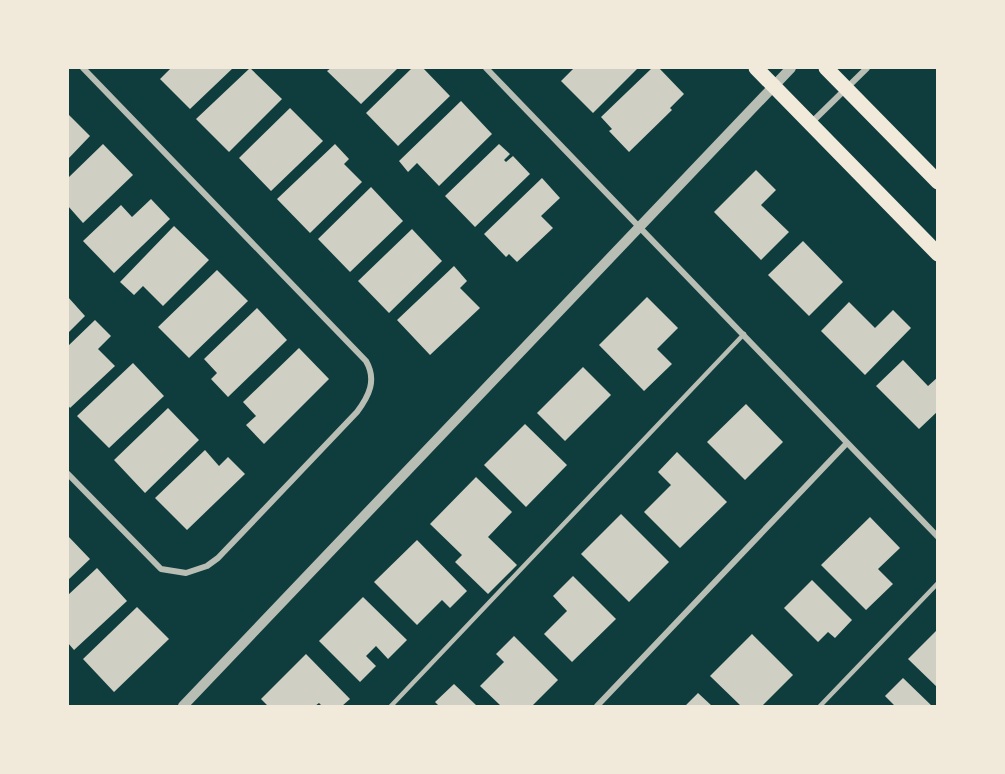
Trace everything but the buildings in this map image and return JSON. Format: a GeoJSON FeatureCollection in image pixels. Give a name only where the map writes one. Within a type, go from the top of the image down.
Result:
{"type":"FeatureCollection","features":[{"type":"Feature","properties":{"kind":"main road"},"geometry":{"type":"LineString","coordinates":[[756,68],[938,254]]}},
{"type":"Feature","properties":{"kind":"main road"},"geometry":{"type":"LineString","coordinates":[[826,68],[938,182]]}},
{"type":"Feature","properties":{"kind":"street"},"geometry":{"type":"LineString","coordinates":[[68,474],[161,569],[186,573],[207,566],[218,558],[357,412],[365,402],[373,379],[366,362],[82,68]]}},
{"type":"Feature","properties":{"kind":"street"},"geometry":{"type":"LineString","coordinates":[[486,68],[745,334],[938,537]]}},
{"type":"Feature","properties":{"kind":"street"},"geometry":{"type":"LineString","coordinates":[[183,706],[791,68]]}},
{"type":"Feature","properties":{"kind":"street"},"geometry":{"type":"LineString","coordinates":[[810,123],[867,68]]}},
{"type":"Feature","properties":{"kind":"street"},"geometry":{"type":"LineString","coordinates":[[597,706],[847,443]]}},
{"type":"Feature","properties":{"kind":"lane"},"geometry":{"type":"LineString","coordinates":[[391,706],[745,334]]}},
{"type":"Feature","properties":{"kind":"lane"},"geometry":{"type":"LineString","coordinates":[[820,706],[938,583]]}}]}
